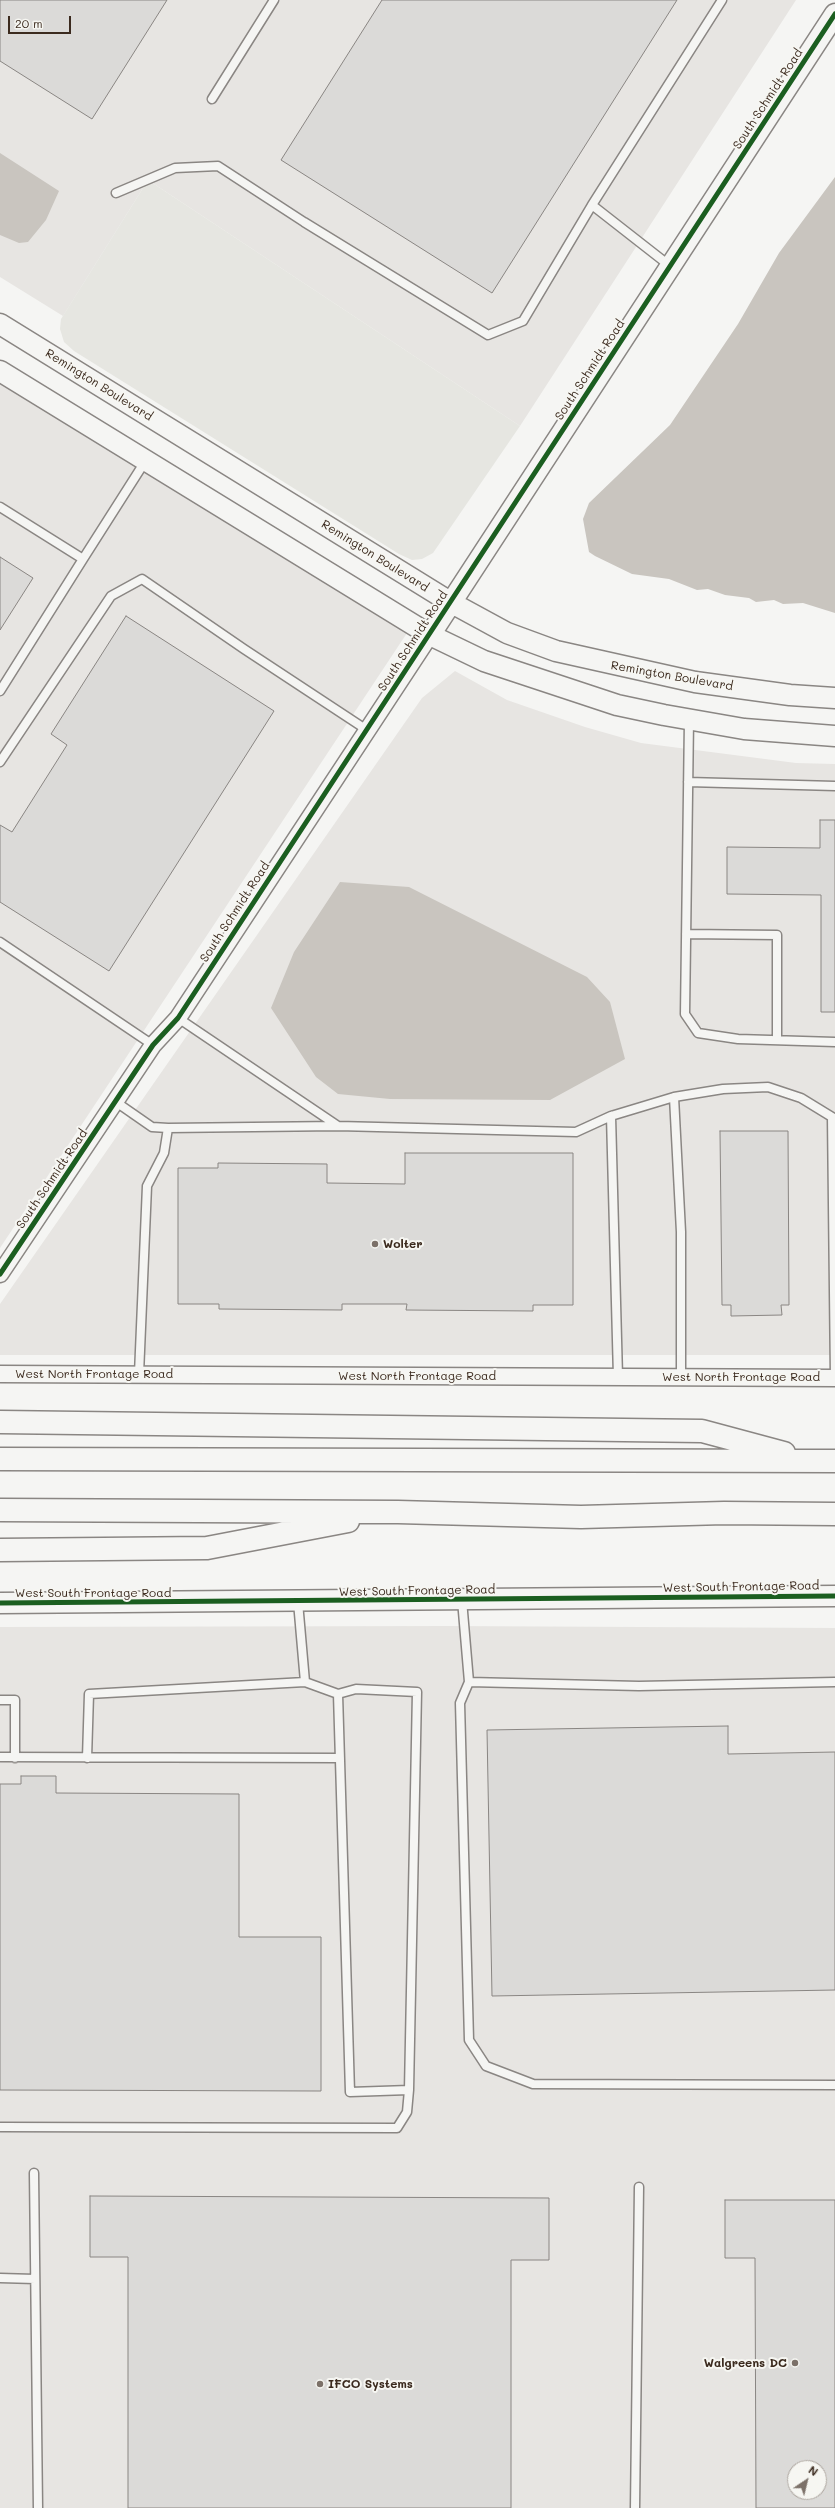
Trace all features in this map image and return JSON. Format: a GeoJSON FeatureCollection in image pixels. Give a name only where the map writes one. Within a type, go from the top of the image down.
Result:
{"type":"FeatureCollection","features":[{"type":"Feature","properties":{"kind":"highway"},"geometry":{"type":"LineString","coordinates":[[0,1422],[702,1430],[825,1461]]}},
{"type":"Feature","properties":{"kind":"highway"},"geometry":{"type":"LineString","coordinates":[[0,1458],[825,1461]]}},
{"type":"Feature","properties":{"kind":"highway"},"geometry":{"type":"LineString","coordinates":[[0,1510],[398,1512],[580,1517],[724,1513],[835,1514]]}},
{"type":"Feature","properties":{"kind":"highway"},"geometry":{"type":"LineString","coordinates":[[0,1550],[207,1548],[398,1512]]}},
{"type":"Feature","properties":{"kind":"street","name":"South Schmidt Road"},"geometry":{"type":"LineString","coordinates":[[0,1274],[153,1045],[178,1018],[835,14]]}},
{"type":"Feature","properties":{"kind":"street","name":"Remington Boulevard"},"geometry":{"type":"LineString","coordinates":[[0,324],[450,602],[507,633],[556,651],[695,682],[790,695],[835,698]]}},
{"type":"Feature","properties":{"kind":"street"},"geometry":{"type":"LineString","coordinates":[[0,371],[430,635],[484,660],[523,675],[617,704],[689,720],[744,729],[835,736]]}},
{"type":"Feature","properties":{"kind":"street","name":"West North Frontage Road"},"geometry":{"type":"LineString","coordinates":[[0,1374],[835,1378]]}},
{"type":"Feature","properties":{"kind":"street","name":"West South Frontage Road"},"geometry":{"type":"LineString","coordinates":[[0,1603],[298,1602],[835,1596]]}},
{"type":"Feature","properties":{"kind":"lane"},"geometry":{"type":"LineString","coordinates":[[212,99],[274,0]]}},
{"type":"Feature","properties":{"kind":"lane"},"geometry":{"type":"LineString","coordinates":[[116,193],[175,168],[218,166],[304,222],[488,334],[523,321],[592,205],[722,0]]}},
{"type":"Feature","properties":{"kind":"lane"},"geometry":{"type":"LineString","coordinates":[[592,205],[670,266]]}},
{"type":"Feature","properties":{"kind":"lane"},"geometry":{"type":"LineString","coordinates":[[0,691],[146,460]]}},
{"type":"Feature","properties":{"kind":"lane"},"geometry":{"type":"LineString","coordinates":[[0,508],[83,560]]}},
{"type":"Feature","properties":{"kind":"lane"},"geometry":{"type":"LineString","coordinates":[[0,762],[111,596],[142,579],[244,650],[367,730]]}},
{"type":"Feature","properties":{"kind":"lane"},"geometry":{"type":"LineString","coordinates":[[689,720],[684,1014],[698,1033],[738,1039],[835,1042]]}},
{"type":"Feature","properties":{"kind":"lane"},"geometry":{"type":"LineString","coordinates":[[688,782],[835,786]]}},
{"type":"Feature","properties":{"kind":"lane"},"geometry":{"type":"LineString","coordinates":[[686,934],[777,935],[777,1040]]}},
{"type":"Feature","properties":{"kind":"lane"},"geometry":{"type":"LineString","coordinates":[[0,942],[153,1045]]}},
{"type":"Feature","properties":{"kind":"lane"},"geometry":{"type":"LineString","coordinates":[[178,1018],[338,1126]]}},
{"type":"Feature","properties":{"kind":"lane"},"geometry":{"type":"LineString","coordinates":[[116,1102],[152,1127],[338,1126],[576,1132],[611,1116],[674,1097],[723,1089],[768,1087],[801,1098],[832,1118],[835,1378]]}},
{"type":"Feature","properties":{"kind":"lane"},"geometry":{"type":"LineString","coordinates":[[674,1097],[680,1232],[682,1377]]}},
{"type":"Feature","properties":{"kind":"lane"},"geometry":{"type":"LineString","coordinates":[[611,1116],[618,1376]]}},
{"type":"Feature","properties":{"kind":"lane"},"geometry":{"type":"LineString","coordinates":[[139,1374],[147,1186],[164,1154],[168,1128]]}},
{"type":"Feature","properties":{"kind":"lane"},"geometry":{"type":"LineString","coordinates":[[462,1600],[468,1682],[460,1703],[470,2040],[486,2066],[533,2084],[835,2085]]}},
{"type":"Feature","properties":{"kind":"lane"},"geometry":{"type":"LineString","coordinates":[[298,1602],[305,1682]]}},
{"type":"Feature","properties":{"kind":"lane"},"geometry":{"type":"LineString","coordinates":[[0,2127],[397,2128],[407,2112],[410,2090],[417,1692],[362,1689],[338,1694],[305,1682],[89,1694],[87,1758]]}},
{"type":"Feature","properties":{"kind":"lane"},"geometry":{"type":"LineString","coordinates":[[468,1682],[639,1686],[835,1682]]}},
{"type":"Feature","properties":{"kind":"lane"},"geometry":{"type":"LineString","coordinates":[[338,1694],[350,2092],[410,2090]]}},
{"type":"Feature","properties":{"kind":"lane"},"geometry":{"type":"LineString","coordinates":[[0,1700],[15,1700],[15,1758]]}},
{"type":"Feature","properties":{"kind":"lane"},"geometry":{"type":"LineString","coordinates":[[0,1757],[340,1758]]}},
{"type":"Feature","properties":{"kind":"lane"},"geometry":{"type":"LineString","coordinates":[[34,2173],[38,2508]]}},
{"type":"Feature","properties":{"kind":"lane"},"geometry":{"type":"LineString","coordinates":[[635,2508],[639,2187]]}},
{"type":"Feature","properties":{"kind":"lane"},"geometry":{"type":"LineString","coordinates":[[0,2278],[35,2279]]}},
{"type":"Feature","properties":{"kind":"shaded area"},"geometry":{"type":"Polygon","coordinates":[[[0,0],[796,0],[520,426],[148,180],[63,316],[0,277],[0,0]]]}},
{"type":"Feature","properties":{"kind":"shaded area"},"geometry":{"type":"Polygon","coordinates":[[[0,153],[59,191],[46,220],[28,242],[19,243],[0,235],[0,153]]]}},
{"type":"Feature","properties":{"kind":"shaded area"},"geometry":{"type":"Polygon","coordinates":[[[835,177],[835,613],[803,603],[783,604],[774,600],[756,602],[749,598],[725,595],[708,589],[697,590],[669,579],[632,574],[595,556],[589,552],[583,519],[589,503],[670,425],[738,324],[779,253],[835,177]]]}},
{"type":"Feature","properties":{"kind":"shaded area"},"geometry":{"type":"Polygon","coordinates":[[[148,180],[520,426],[433,553],[422,559],[412,560],[399,554],[74,351],[64,342],[60,329],[61,319],[148,180]]]}},
{"type":"Feature","properties":{"kind":"shaded area"},"geometry":{"type":"Polygon","coordinates":[[[0,380],[407,633],[0,1248],[0,380]]]}},
{"type":"Feature","properties":{"kind":"shaded area"},"geometry":{"type":"Polygon","coordinates":[[[455,671],[507,700],[585,727],[641,743],[796,763],[835,764],[835,1355],[0,1355],[0,1304],[422,698],[455,671]]]}},
{"type":"Feature","properties":{"kind":"shaded area"},"geometry":{"type":"Polygon","coordinates":[[[340,882],[409,887],[587,977],[610,1002],[625,1059],[550,1100],[390,1099],[338,1094],[316,1077],[271,1008],[294,952],[340,882]]]}},
{"type":"Feature","properties":{"kind":"shaded area"},"geometry":{"type":"Polygon","coordinates":[[[447,1626],[835,1628],[835,2508],[0,2508],[0,1627],[447,1626]]]}},
{"type":"Feature","properties":{"kind":"building"},"geometry":{"type":"Polygon","coordinates":[[[0,0],[167,0],[92,119],[0,61],[0,0]]]}},
{"type":"Feature","properties":{"kind":"building"},"geometry":{"type":"Polygon","coordinates":[[[382,0],[677,0],[492,293],[281,160],[382,0]]]}},
{"type":"Feature","properties":{"kind":"building"},"geometry":{"type":"Polygon","coordinates":[[[0,557],[33,578],[0,630],[0,557]]]}},
{"type":"Feature","properties":{"kind":"building"},"geometry":{"type":"Polygon","coordinates":[[[126,616],[274,711],[109,971],[0,902],[0,825],[12,832],[67,745],[51,734],[126,616]]]}},
{"type":"Feature","properties":{"kind":"building"},"geometry":{"type":"Polygon","coordinates":[[[820,820],[835,820],[835,1012],[821,1012],[821,895],[727,894],[727,847],[820,848],[820,820]]]}},
{"type":"Feature","properties":{"kind":"building"},"geometry":{"type":"Polygon","coordinates":[[[720,1131],[788,1131],[789,1305],[781,1305],[782,1315],[731,1316],[731,1305],[722,1305],[720,1131]]]}},
{"type":"Feature","properties":{"kind":"building","name":"Wolter"},"geometry":{"type":"Polygon","coordinates":[[[405,1153],[573,1153],[573,1305],[533,1305],[533,1311],[406,1310],[407,1304],[342,1304],[342,1310],[219,1309],[219,1304],[178,1304],[178,1168],[218,1168],[218,1163],[327,1164],[327,1183],[405,1184],[405,1153]]]}},
{"type":"Feature","properties":{"kind":"building"},"geometry":{"type":"Polygon","coordinates":[[[728,1726],[728,1754],[835,1752],[835,1990],[492,1996],[487,1730],[728,1726]]]}},
{"type":"Feature","properties":{"kind":"building"},"geometry":{"type":"Polygon","coordinates":[[[21,1776],[56,1776],[56,1793],[239,1794],[239,1937],[321,1937],[321,2091],[0,2090],[0,1784],[21,1784],[21,1776]]]}},
{"type":"Feature","properties":{"kind":"building","name":"IFCO Systems"},"geometry":{"type":"Polygon","coordinates":[[[90,2196],[549,2198],[549,2260],[511,2260],[511,2508],[128,2508],[128,2257],[90,2257],[90,2196]]]}},
{"type":"Feature","properties":{"kind":"building","name":"Walgreens DC"},"geometry":{"type":"Polygon","coordinates":[[[725,2200],[835,2200],[835,2508],[756,2508],[755,2258],[725,2258],[725,2200]]]}},
{"type":"Feature","properties":{"kind":"cycle path"},"geometry":{"type":"LineString","coordinates":[[0,1274],[153,1045],[178,1018],[835,14]]}},
{"type":"Feature","properties":{"kind":"cycle path"},"geometry":{"type":"LineString","coordinates":[[0,1603],[835,1596]]}},
{"type":"Feature","properties":{"kind":"place","name":"Wolter"},"geometry":{"type":"Point","coordinates":[375,1244]}},
{"type":"Feature","properties":{"kind":"place","name":"Walgreens DC"},"geometry":{"type":"Point","coordinates":[795,2363]}},
{"type":"Feature","properties":{"kind":"place","name":"IFCO Systems"},"geometry":{"type":"Point","coordinates":[320,2384]}}]}
